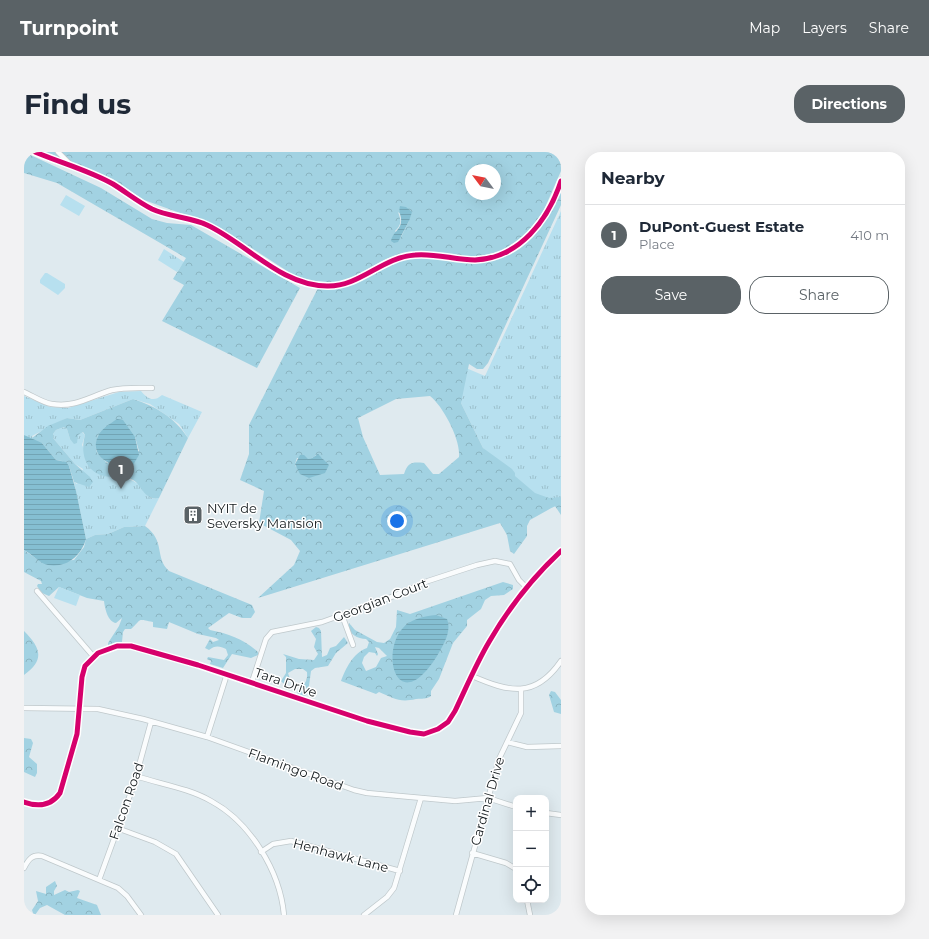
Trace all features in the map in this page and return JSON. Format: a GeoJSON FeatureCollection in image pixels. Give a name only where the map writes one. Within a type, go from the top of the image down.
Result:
{"type":"FeatureCollection","features":[{"type":"Feature","properties":{"kind":"street"},"geometry":{"type":"LineString","coordinates":[[35,152],[70,164],[113,184],[152,209],[207,225],[245,251],[300,281],[314,286],[347,284],[387,262],[407,256],[428,255],[475,260],[505,253],[526,239],[534,231],[552,202],[561,181]]}},
{"type":"Feature","properties":{"kind":"street"},"geometry":{"type":"LineString","coordinates":[[58,152],[70,164]]}},
{"type":"Feature","properties":{"kind":"street"},"geometry":{"type":"LineString","coordinates":[[24,392],[51,404],[68,405],[82,402],[112,390],[152,388]]}},
{"type":"Feature","properties":{"kind":"street","name":"Tara Drive"},"geometry":{"type":"LineString","coordinates":[[93,656],[109,648],[131,646],[227,674],[367,720],[410,732],[424,734],[438,729],[448,722],[488,644],[527,588],[561,551]]}},
{"type":"Feature","properties":{"kind":"street","name":"Georgian Court"},"geometry":{"type":"LineString","coordinates":[[252,682],[268,634],[279,630],[310,625],[342,616],[428,581],[495,560],[510,564],[519,580],[527,588]]}},
{"type":"Feature","properties":{"kind":"street"},"geometry":{"type":"LineString","coordinates":[[24,802],[41,805],[54,800],[60,793],[78,734],[82,676],[85,666],[93,656],[37,590]]}},
{"type":"Feature","properties":{"kind":"street"},"geometry":{"type":"LineString","coordinates":[[342,616],[353,645]]}},
{"type":"Feature","properties":{"kind":"street"},"geometry":{"type":"LineString","coordinates":[[472,676],[497,687],[521,689],[544,679],[561,661]]}},
{"type":"Feature","properties":{"kind":"street"},"geometry":{"type":"LineString","coordinates":[[207,737],[227,674]]}},
{"type":"Feature","properties":{"kind":"street","name":"Cardinal Drive"},"geometry":{"type":"LineString","coordinates":[[456,915],[499,759],[521,713],[521,689]]}},
{"type":"Feature","properties":{"kind":"street","name":"Flamingo Road"},"geometry":{"type":"LineString","coordinates":[[24,708],[98,709],[151,722],[207,737],[354,790],[456,801],[488,798],[513,806]]}},
{"type":"Feature","properties":{"kind":"street","name":"Falcon Road"},"geometry":{"type":"LineString","coordinates":[[98,880],[136,776],[151,722]]}},
{"type":"Feature","properties":{"kind":"street"},"geometry":{"type":"LineString","coordinates":[[507,742],[527,747],[561,746]]}},
{"type":"Feature","properties":{"kind":"street"},"geometry":{"type":"LineString","coordinates":[[136,776],[187,791],[211,800],[236,819],[261,852],[279,887],[284,915]]}},
{"type":"Feature","properties":{"kind":"street"},"geometry":{"type":"LineString","coordinates":[[364,915],[390,894],[400,870],[421,798]]}},
{"type":"Feature","properties":{"kind":"street"},"geometry":{"type":"LineString","coordinates":[[549,813],[561,815]]}},
{"type":"Feature","properties":{"kind":"street"},"geometry":{"type":"LineString","coordinates":[[117,828],[155,842],[176,854],[218,915]]}},
{"type":"Feature","properties":{"kind":"street","name":"Henhawk Lane"},"geometry":{"type":"LineString","coordinates":[[261,852],[273,844],[291,841],[400,870]]}},
{"type":"Feature","properties":{"kind":"street"},"geometry":{"type":"LineString","coordinates":[[472,853],[506,863],[513,867]]}},
{"type":"Feature","properties":{"kind":"street"},"geometry":{"type":"LineString","coordinates":[[24,868],[30,858],[37,855],[122,891],[141,915]]}},
{"type":"Feature","properties":{"kind":"street"},"geometry":{"type":"LineString","coordinates":[[528,903],[530,915]]}},
{"type":"Feature","properties":{"kind":"green space"},"geometry":{"type":"Polygon","coordinates":[[[24,152],[101,188],[152,219],[167,223],[191,225],[300,288],[257,368],[162,321],[184,285],[173,279],[186,258],[57,183],[24,173],[24,152]]]}},
{"type":"Feature","properties":{"kind":"green space"},"geometry":{"type":"Polygon","coordinates":[[[44,152],[561,152],[561,171],[543,212],[523,238],[504,251],[474,257],[428,253],[404,253],[386,259],[345,281],[336,283],[319,284],[298,278],[219,227],[144,200],[113,179],[44,152]],[[398,212],[400,222],[399,227],[395,231],[401,237],[409,221],[398,212]]]}},
{"type":"Feature","properties":{"kind":"green space"},"geometry":{"type":"Polygon","coordinates":[[[561,186],[561,205],[488,363],[483,369],[477,369],[469,364],[461,403],[483,448],[512,469],[515,476],[535,493],[549,498],[561,497],[561,515],[555,506],[530,520],[527,526],[527,536],[514,554],[510,551],[507,535],[500,523],[258,598],[294,565],[300,551],[291,540],[259,523],[264,491],[240,480],[249,454],[249,425],[318,288],[331,288],[352,283],[379,268],[400,260],[437,258],[460,261],[479,261],[496,258],[511,252],[524,243],[545,218],[561,186]],[[430,396],[396,399],[358,418],[363,437],[380,475],[404,474],[409,465],[416,463],[424,463],[433,474],[439,474],[459,457],[457,442],[450,424],[440,407],[430,396]],[[316,455],[309,459],[297,458],[295,464],[296,467],[324,461],[316,455]]]}},
{"type":"Feature","properties":{"kind":"green space"},"geometry":{"type":"Polygon","coordinates":[[[66,195],[85,206],[79,216],[60,205],[66,195]]]}},
{"type":"Feature","properties":{"kind":"green space"},"geometry":{"type":"Polygon","coordinates":[[[561,211],[561,505],[529,514],[483,448],[461,403],[447,360],[485,376],[561,211]]]}},
{"type":"Feature","properties":{"kind":"green space"},"geometry":{"type":"Polygon","coordinates":[[[164,249],[184,262],[177,272],[158,260],[164,249]]]}},
{"type":"Feature","properties":{"kind":"green space"},"geometry":{"type":"Polygon","coordinates":[[[45,273],[65,284],[65,288],[58,295],[40,283],[40,280],[45,273]]]}},
{"type":"Feature","properties":{"kind":"green space"},"geometry":{"type":"Polygon","coordinates":[[[141,391],[150,399],[156,399],[162,395],[202,412],[188,438],[179,424],[150,404],[133,399],[80,420],[67,418],[32,436],[35,442],[24,435],[24,396],[50,407],[68,408],[119,392],[141,391]]]}},
{"type":"Feature","properties":{"kind":"green space"},"geometry":{"type":"Polygon","coordinates":[[[133,399],[157,409],[177,424],[188,438],[159,498],[150,497],[147,495],[133,480],[104,476],[91,469],[87,464],[83,451],[85,435],[83,432],[78,435],[77,443],[74,444],[70,439],[67,429],[64,427],[56,430],[53,434],[53,438],[75,464],[90,477],[93,482],[89,487],[74,482],[69,466],[62,461],[56,460],[42,443],[35,442],[32,438],[48,426],[67,418],[80,420],[133,399]],[[98,435],[96,451],[107,463],[139,451],[135,437],[98,435]]]}},
{"type":"Feature","properties":{"kind":"green space"},"geometry":{"type":"Polygon","coordinates":[[[64,427],[67,429],[70,439],[82,432],[85,435],[82,445],[97,473],[133,481],[141,486],[146,494],[151,498],[159,498],[145,526],[124,527],[108,534],[95,535],[86,539],[74,482],[77,484],[83,469],[75,464],[53,438],[53,434],[56,430],[64,427]]]}},
{"type":"Feature","properties":{"kind":"green space"},"geometry":{"type":"Polygon","coordinates":[[[145,526],[156,537],[162,560],[169,571],[252,605],[255,612],[251,618],[242,618],[229,613],[208,628],[210,630],[224,633],[242,640],[253,647],[258,652],[258,655],[251,658],[232,654],[223,668],[210,664],[211,661],[207,659],[208,657],[224,660],[228,655],[226,649],[222,647],[218,646],[209,650],[205,648],[210,639],[213,642],[219,640],[216,638],[198,634],[169,622],[167,629],[153,627],[153,622],[142,620],[140,620],[131,629],[125,629],[123,632],[122,642],[116,646],[108,647],[108,643],[119,626],[122,618],[116,623],[113,622],[109,618],[106,611],[104,601],[87,598],[59,587],[49,596],[42,593],[37,586],[38,584],[42,584],[41,581],[24,572],[24,550],[41,562],[74,560],[84,547],[86,539],[95,535],[108,534],[124,527],[145,526]]]}},
{"type":"Feature","properties":{"kind":"green space"},"geometry":{"type":"Polygon","coordinates":[[[503,582],[513,585],[513,589],[504,595],[491,596],[485,600],[481,609],[467,620],[467,626],[453,643],[439,679],[431,691],[431,696],[418,699],[401,700],[379,692],[376,694],[341,681],[345,671],[354,657],[362,650],[367,648],[369,642],[366,639],[353,635],[349,627],[349,623],[355,630],[377,642],[384,643],[390,639],[396,627],[397,610],[410,614],[503,582]],[[375,647],[378,654],[377,656],[375,653],[369,652],[364,657],[362,663],[366,671],[376,667],[381,658],[387,656],[379,648],[375,647]]]}},
{"type":"Feature","properties":{"kind":"green space"},"geometry":{"type":"Polygon","coordinates":[[[59,587],[80,595],[76,606],[54,598],[59,587]]]}},
{"type":"Feature","properties":{"kind":"green space"},"geometry":{"type":"Polygon","coordinates":[[[316,627],[321,631],[322,657],[327,655],[330,648],[336,646],[344,637],[348,643],[336,653],[328,666],[315,668],[311,671],[308,693],[304,697],[297,693],[306,680],[307,672],[303,669],[295,669],[288,673],[290,679],[287,685],[285,685],[281,681],[286,673],[286,657],[283,654],[299,659],[314,660],[318,654],[314,647],[316,639],[311,631],[316,627]]]}},
{"type":"Feature","properties":{"kind":"green space"},"geometry":{"type":"Polygon","coordinates":[[[24,631],[37,648],[38,659],[31,670],[24,675],[24,631]]]}},
{"type":"Feature","properties":{"kind":"green space"},"geometry":{"type":"Polygon","coordinates":[[[551,691],[555,692],[561,700],[561,714],[554,712],[549,695],[551,691]]]}},
{"type":"Feature","properties":{"kind":"green space"},"geometry":{"type":"Polygon","coordinates":[[[24,738],[31,739],[33,743],[29,757],[37,764],[37,773],[35,777],[24,772],[24,738]]]}},
{"type":"Feature","properties":{"kind":"green space"},"geometry":{"type":"Polygon","coordinates":[[[55,881],[57,886],[54,891],[54,895],[65,890],[69,892],[78,890],[80,891],[77,898],[97,905],[101,915],[65,915],[47,905],[40,908],[35,915],[28,915],[33,913],[32,910],[38,901],[36,891],[46,894],[46,887],[55,881]]]}},
{"type":"Feature","properties":{"kind":"shaded area"},"geometry":{"type":"Polygon","coordinates":[[[400,206],[406,207],[412,212],[398,242],[394,243],[391,241],[392,238],[401,224],[399,211],[400,206]]]}},
{"type":"Feature","properties":{"kind":"shaded area"},"geometry":{"type":"Polygon","coordinates":[[[117,419],[123,420],[135,437],[139,455],[133,465],[118,466],[111,464],[105,461],[97,451],[96,444],[98,436],[106,426],[117,419]]]}},
{"type":"Feature","properties":{"kind":"shaded area"},"geometry":{"type":"Polygon","coordinates":[[[24,435],[42,443],[56,460],[66,462],[69,466],[86,539],[81,551],[72,560],[61,565],[45,564],[24,550],[24,435]]]}},
{"type":"Feature","properties":{"kind":"shaded area"},"geometry":{"type":"Polygon","coordinates":[[[318,454],[329,465],[325,473],[309,478],[300,474],[295,464],[300,455],[304,455],[308,459],[318,454]]]}},
{"type":"Feature","properties":{"kind":"shaded area"},"geometry":{"type":"Polygon","coordinates":[[[436,615],[447,619],[448,634],[444,643],[437,656],[423,674],[412,682],[403,682],[397,676],[393,665],[393,653],[396,640],[402,629],[413,620],[436,615]]]}},
{"type":"Feature","properties":{"kind":"cycle path"},"geometry":{"type":"LineString","coordinates":[[35,152],[104,179],[159,212],[194,220],[207,225],[236,242],[264,262],[294,279],[310,284],[327,286],[350,282],[381,266],[403,257],[430,255],[475,260],[491,258],[506,252],[519,244],[540,223],[548,210],[561,181]]}},
{"type":"Feature","properties":{"kind":"cycle path"},"geometry":{"type":"LineString","coordinates":[[24,802],[34,805],[44,804],[53,801],[60,793],[77,734],[82,677],[85,666],[98,653],[117,646],[131,646],[198,665],[367,721],[424,734],[438,729],[448,722],[455,711],[480,659],[504,618],[531,583],[561,551]]}},
{"type":"Feature","properties":{"kind":"place","name":"DuPont-Guest Estate"},"geometry":{"type":"Point","coordinates":[121,489]}},
{"type":"Feature","properties":{"kind":"place","name":"NYIT de Seversky Mansion"},"geometry":{"type":"Point","coordinates":[193,515]}}]}
